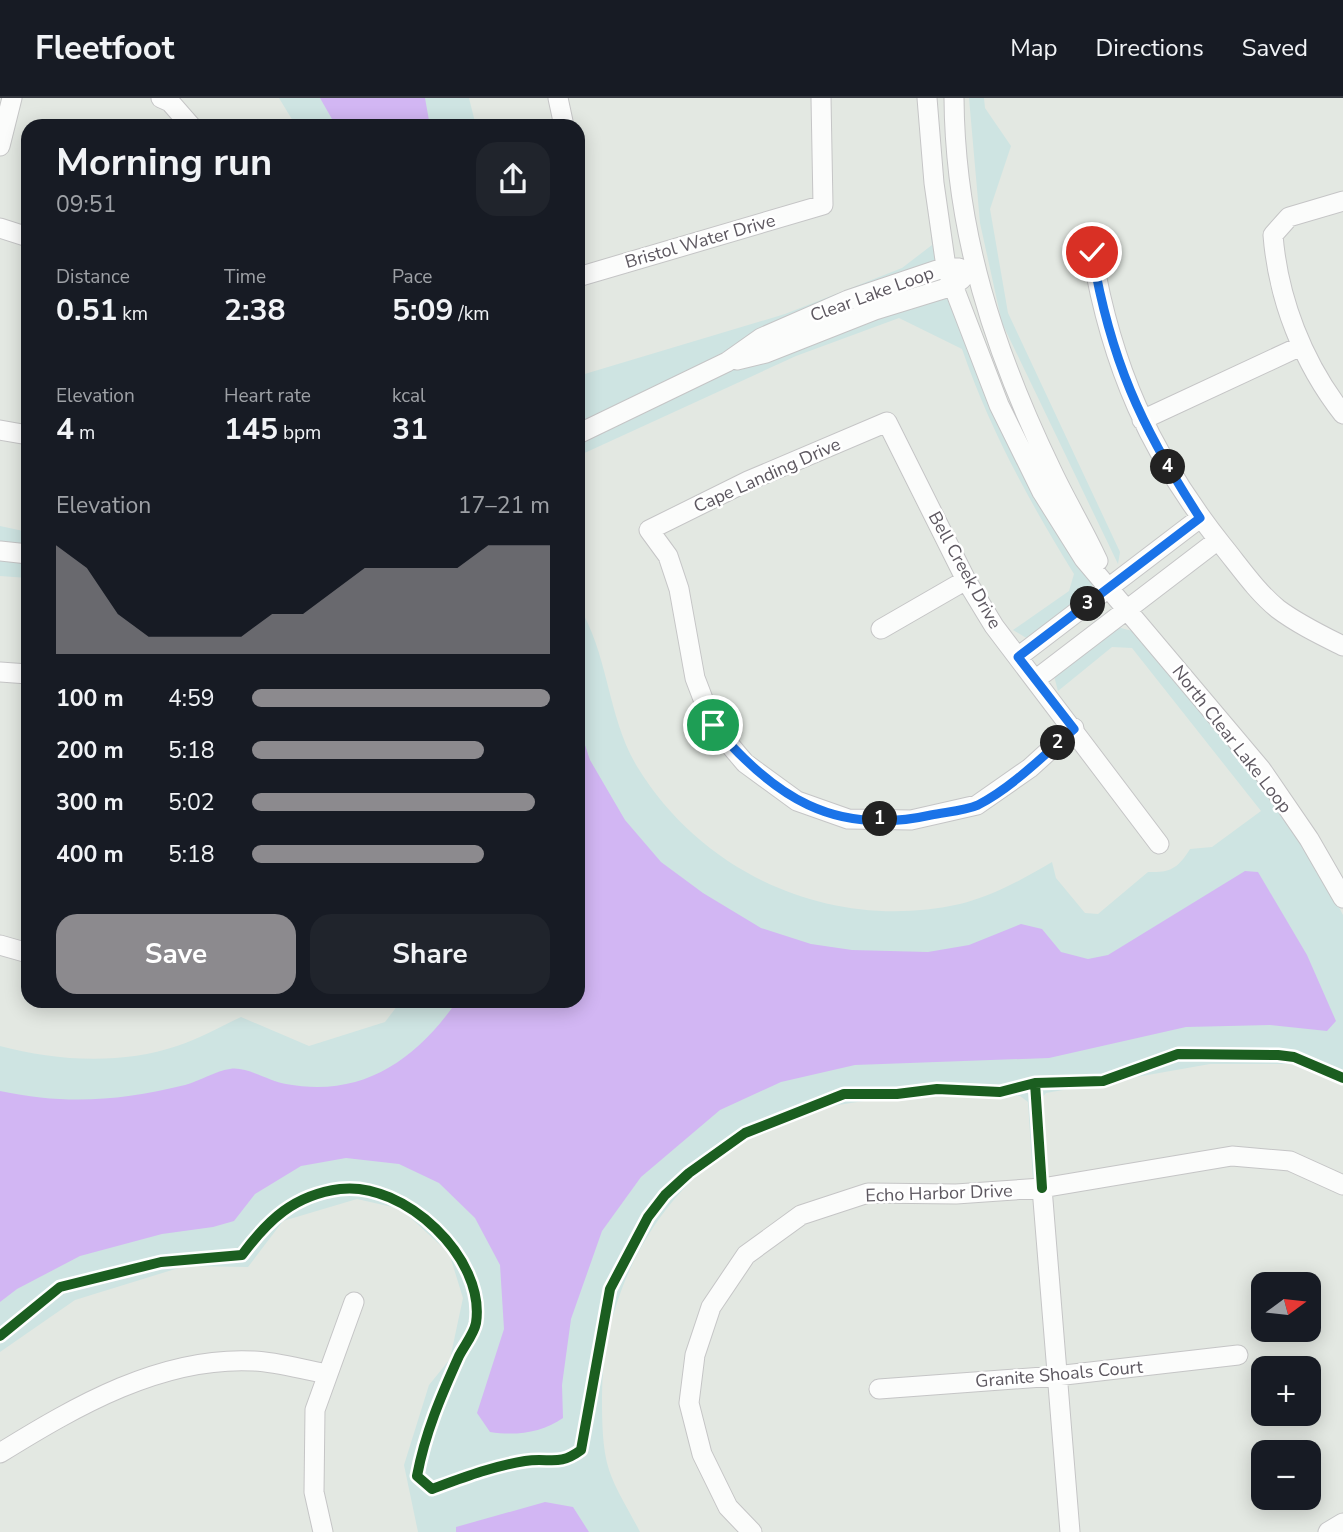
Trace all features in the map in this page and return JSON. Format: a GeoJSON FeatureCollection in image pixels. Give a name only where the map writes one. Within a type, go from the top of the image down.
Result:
{"type":"FeatureCollection","features":[{"type":"Feature","properties":{"kind":"street"},"geometry":{"type":"LineString","coordinates":[[0,146],[12,98]]}},
{"type":"Feature","properties":{"kind":"street"},"geometry":{"type":"LineString","coordinates":[[161,98],[170,102],[185,119]]}},
{"type":"Feature","properties":{"kind":"street"},"geometry":{"type":"LineString","coordinates":[[558,98],[562,119]]}},
{"type":"Feature","properties":{"kind":"street","name":"Bristol Water Drive"},"geometry":{"type":"LineString","coordinates":[[585,275],[823,205],[821,98]]}},
{"type":"Feature","properties":{"kind":"street","name":"North Clear Lake Loop"},"geometry":{"type":"LineString","coordinates":[[927,98],[934,183],[946,267],[999,405],[1042,492],[1084,559],[1261,769],[1309,839],[1343,898]]}},
{"type":"Feature","properties":{"kind":"street","name":"North Clear Lake Loop"},"geometry":{"type":"LineString","coordinates":[[954,98],[961,199],[974,270],[990,321],[1051,470],[1110,587]]}},
{"type":"Feature","properties":{"kind":"street"},"geometry":{"type":"LineString","coordinates":[[1343,201],[1289,217],[1277,227],[1273,235],[1275,256],[1301,346],[1343,414]]}},
{"type":"Feature","properties":{"kind":"street"},"geometry":{"type":"LineString","coordinates":[[0,228],[21,235]]}},
{"type":"Feature","properties":{"kind":"street"},"geometry":{"type":"LineString","coordinates":[[1092,252],[1102,313],[1121,371],[1142,420],[1200,518],[1254,586],[1278,609],[1343,646]]}},
{"type":"Feature","properties":{"kind":"street","name":"Clear Lake Loop"},"geometry":{"type":"LineString","coordinates":[[585,430],[727,362],[761,338],[824,310],[946,267],[974,270]]}},
{"type":"Feature","properties":{"kind":"street","name":"Clear Lake Loop"},"geometry":{"type":"LineString","coordinates":[[727,362],[766,353],[875,310],[953,286],[974,270]]}},
{"type":"Feature","properties":{"kind":"street"},"geometry":{"type":"LineString","coordinates":[[1142,420],[1301,346]]}},
{"type":"Feature","properties":{"kind":"street","name":"Cape Landing Drive"},"geometry":{"type":"LineString","coordinates":[[887,422],[748,481],[649,530],[668,556],[679,589],[695,678],[713,725],[746,763],[797,801],[848,819],[911,820],[977,805],[1030,768],[1074,729]]}},
{"type":"Feature","properties":{"kind":"street","name":"Bell Creek Drive"},"geometry":{"type":"LineString","coordinates":[[887,422],[966,580],[1018,657],[1159,844]]}},
{"type":"Feature","properties":{"kind":"street"},"geometry":{"type":"LineString","coordinates":[[0,430],[21,434]]}},
{"type":"Feature","properties":{"kind":"street"},"geometry":{"type":"LineString","coordinates":[[1018,657],[1200,518]]}},
{"type":"Feature","properties":{"kind":"street"},"geometry":{"type":"LineString","coordinates":[[1035,680],[1129,611],[1218,540]]}},
{"type":"Feature","properties":{"kind":"street"},"geometry":{"type":"LineString","coordinates":[[0,551],[21,553]]}},
{"type":"Feature","properties":{"kind":"street"},"geometry":{"type":"LineString","coordinates":[[881,629],[966,580]]}},
{"type":"Feature","properties":{"kind":"street"},"geometry":{"type":"LineString","coordinates":[[0,672],[21,674]]}},
{"type":"Feature","properties":{"kind":"street"},"geometry":{"type":"LineString","coordinates":[[0,945],[21,951]]}},
{"type":"Feature","properties":{"kind":"street","name":"Echo Harbor Drive"},"geometry":{"type":"LineString","coordinates":[[752,1532],[728,1507],[702,1454],[690,1403],[695,1355],[711,1307],[746,1255],[801,1214],[868,1193],[956,1194],[1042,1188],[1232,1156],[1290,1161],[1343,1185]]}},
{"type":"Feature","properties":{"kind":"street"},"geometry":{"type":"LineString","coordinates":[[1042,1188],[1070,1532]]}},
{"type":"Feature","properties":{"kind":"street"},"geometry":{"type":"LineString","coordinates":[[323,1532],[314,1492],[315,1410],[354,1302]]}},
{"type":"Feature","properties":{"kind":"street","name":"Granite Shoals Court"},"geometry":{"type":"LineString","coordinates":[[879,1389],[1056,1376],[1238,1355]]}},
{"type":"Feature","properties":{"kind":"street"},"geometry":{"type":"LineString","coordinates":[[0,1453],[39,1429],[123,1387],[178,1367],[254,1361],[328,1374]]}},
{"type":"Feature","properties":{"kind":"street"},"geometry":{"type":"LineString","coordinates":[[1328,1532],[1343,1523]]}},
{"type":"Feature","properties":{"kind":"shaded area"},"geometry":{"type":"Polygon","coordinates":[[[279,98],[469,98],[474,119],[292,119],[279,98]]]}},
{"type":"Feature","properties":{"kind":"shaded area"},"geometry":{"type":"Polygon","coordinates":[[[320,98],[425,98],[429,119],[332,119],[320,98]]]}},
{"type":"Feature","properties":{"kind":"shaded area"},"geometry":{"type":"Polygon","coordinates":[[[917,98],[926,98],[944,265],[730,354],[585,423],[585,374],[785,314],[902,268],[932,245],[917,98]]]}},
{"type":"Feature","properties":{"kind":"shaded area"},"geometry":{"type":"Polygon","coordinates":[[[969,98],[984,98],[985,108],[1011,146],[990,209],[1008,313],[1120,552],[1118,564],[1002,323],[980,223],[969,98]]]}},
{"type":"Feature","properties":{"kind":"shaded area"},"geometry":{"type":"Polygon","coordinates":[[[937,297],[952,299],[1093,582],[1090,591],[1028,639],[1013,630],[1069,591],[1074,574],[1012,464],[985,408],[962,349],[899,318],[796,356],[585,453],[585,436],[724,372],[937,297]]]}},
{"type":"Feature","properties":{"kind":"shaded area"},"geometry":{"type":"Polygon","coordinates":[[[0,526],[21,530],[21,546],[0,543],[0,526]]]}},
{"type":"Feature","properties":{"kind":"shaded area"},"geometry":{"type":"Polygon","coordinates":[[[0,560],[21,562],[21,578],[0,576],[0,560]]]}},
{"type":"Feature","properties":{"kind":"shaded area"},"geometry":{"type":"Polygon","coordinates":[[[585,618],[596,644],[628,749],[638,768],[666,806],[699,839],[736,866],[777,887],[821,902],[866,910],[913,911],[972,901],[1019,881],[1052,862],[1056,878],[1085,913],[1098,914],[1148,872],[1163,872],[1173,868],[1190,849],[1212,847],[1261,811],[1132,648],[1112,647],[1058,691],[1054,676],[1117,627],[1140,633],[1253,769],[1320,871],[1343,915],[1343,1084],[1292,1064],[1210,1064],[1046,1093],[1039,1101],[1047,1179],[1033,1180],[1028,1102],[1020,1096],[880,1099],[826,1108],[799,1115],[756,1133],[718,1158],[684,1188],[656,1224],[633,1263],[616,1306],[606,1350],[602,1424],[607,1461],[619,1494],[640,1532],[418,1532],[404,1465],[429,1385],[450,1359],[463,1298],[449,1253],[401,1209],[357,1199],[283,1221],[248,1267],[185,1266],[75,1300],[0,1352],[0,1046],[66,1058],[134,1056],[185,1043],[241,1017],[309,1046],[385,1022],[396,1008],[585,1008],[585,618]]]}},
{"type":"Feature","properties":{"kind":"shaded area"},"geometry":{"type":"Polygon","coordinates":[[[585,745],[590,760],[625,820],[661,862],[703,893],[761,928],[811,944],[852,950],[928,952],[969,945],[1021,924],[1042,929],[1061,952],[1088,959],[1108,955],[1245,871],[1258,872],[1307,955],[1336,1021],[1327,1031],[1270,1025],[1186,1027],[1049,1058],[855,1065],[781,1082],[720,1110],[641,1177],[602,1231],[571,1319],[562,1385],[563,1418],[528,1432],[490,1432],[477,1413],[504,1329],[500,1265],[475,1218],[439,1183],[399,1164],[346,1158],[301,1166],[255,1194],[234,1221],[213,1227],[162,1234],[80,1256],[17,1289],[0,1302],[0,1091],[48,1098],[115,1098],[185,1085],[230,1069],[250,1072],[286,1084],[313,1087],[339,1085],[362,1080],[384,1070],[423,1041],[452,1008],[585,1008],[585,745]]]}},
{"type":"Feature","properties":{"kind":"shaded area"},"geometry":{"type":"Polygon","coordinates":[[[545,1502],[573,1507],[589,1532],[456,1532],[456,1527],[545,1502]]]}},
{"type":"Feature","properties":{"kind":"cycle path"},"geometry":{"type":"LineString","coordinates":[[0,1336],[60,1287],[161,1262],[242,1255],[272,1220],[309,1197],[340,1189],[365,1190],[390,1197],[414,1211],[436,1229],[454,1250],[468,1274],[476,1298],[475,1327],[440,1400],[420,1460],[417,1476],[432,1489],[501,1466],[534,1460],[560,1460],[581,1450],[610,1289],[648,1217],[665,1195],[689,1173],[745,1133],[844,1094],[897,1094],[937,1089],[1000,1092],[1035,1083],[1103,1081],[1178,1054],[1294,1057],[1343,1078]]}},
{"type":"Feature","properties":{"kind":"cycle path"},"geometry":{"type":"LineString","coordinates":[[1035,1083],[1042,1188]]}},
{"type":"Feature","properties":{"kind":"route"},"geometry":{"type":"LineString","coordinates":[[713,725],[746,763],[797,801],[848,819],[911,820],[977,805],[1030,768],[1074,729],[1018,657],[1200,518],[1142,420],[1121,371],[1102,313],[1092,252]]}}]}
